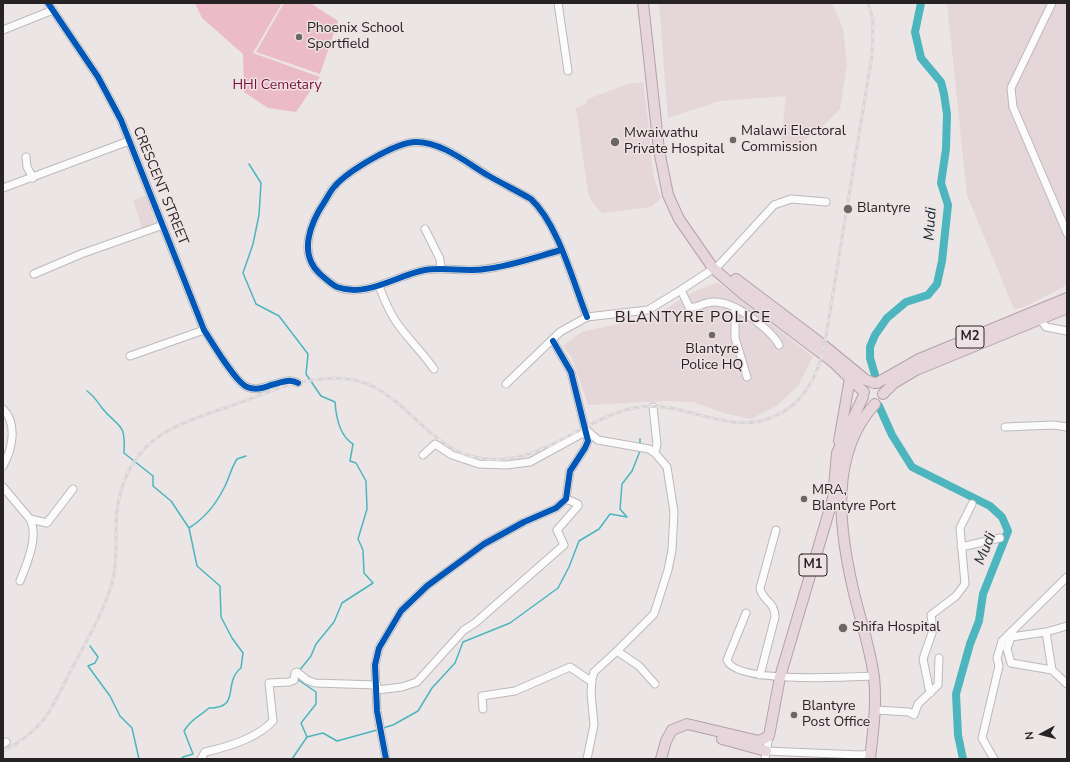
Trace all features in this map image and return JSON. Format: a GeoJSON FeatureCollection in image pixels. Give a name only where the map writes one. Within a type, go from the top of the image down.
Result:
{"type":"FeatureCollection","features":[{"type":"Feature","properties":{"kind":"highway"},"geometry":{"type":"LineString","coordinates":[[643,3],[659,150],[668,194],[679,219],[716,266],[743,294],[833,362],[864,394],[867,403],[875,404],[883,394],[882,387],[876,383],[866,380],[822,344],[716,266],[683,220],[669,184],[666,167],[647,3]]}},
{"type":"Feature","properties":{"kind":"highway","name":"M2"},"geometry":{"type":"LineString","coordinates":[[876,383],[919,359],[1067,298]]}},
{"type":"Feature","properties":{"kind":"highway","name":"M2"},"geometry":{"type":"LineString","coordinates":[[883,394],[894,383],[916,370],[1067,308]]}},
{"type":"Feature","properties":{"kind":"highway"},"geometry":{"type":"LineString","coordinates":[[838,452],[850,378]]}},
{"type":"Feature","properties":{"kind":"highway"},"geometry":{"type":"LineString","coordinates":[[864,394],[876,383]]}},
{"type":"Feature","properties":{"kind":"highway","name":"M1"},"geometry":{"type":"LineString","coordinates":[[769,736],[780,677],[833,498],[838,452],[864,394]]}},
{"type":"Feature","properties":{"kind":"highway","name":"M1"},"geometry":{"type":"LineString","coordinates":[[871,756],[875,710],[874,676],[867,637],[853,590],[845,552],[841,497],[843,470],[854,435],[875,404]]}},
{"type":"Feature","properties":{"kind":"highway"},"geometry":{"type":"LineString","coordinates":[[661,759],[669,735],[676,727],[681,725],[693,724],[758,741],[769,736]]}},
{"type":"Feature","properties":{"kind":"highway"},"geometry":{"type":"LineString","coordinates":[[665,759],[672,740],[678,733],[688,730],[766,755]]}},
{"type":"Feature","properties":{"kind":"street","name":"CRESCENT STREET"},"geometry":{"type":"LineString","coordinates":[[48,3],[110,98],[129,141],[204,330],[241,383],[248,388],[260,388],[282,381],[294,380],[298,382]]}},
{"type":"Feature","properties":{"kind":"street"},"geometry":{"type":"LineString","coordinates":[[558,3],[568,71]]}},
{"type":"Feature","properties":{"kind":"street"},"geometry":{"type":"LineString","coordinates":[[1052,3],[1037,32],[1010,93],[1013,107],[1067,233]]}},
{"type":"Feature","properties":{"kind":"street"},"geometry":{"type":"LineString","coordinates":[[3,30],[53,10]]}},
{"type":"Feature","properties":{"kind":"street"},"geometry":{"type":"LineString","coordinates":[[3,188],[129,141]]}},
{"type":"Feature","properties":{"kind":"street"},"geometry":{"type":"LineString","coordinates":[[561,250],[486,269],[467,271],[441,269],[422,271],[379,286],[346,288],[338,287],[328,282],[313,267],[308,255],[307,244],[317,213],[335,186],[378,155],[404,143],[416,142],[429,144],[442,149],[531,199],[541,208],[549,221],[561,250],[587,317]]}},
{"type":"Feature","properties":{"kind":"street"},"geometry":{"type":"LineString","coordinates":[[26,157],[28,167],[33,178]]}},
{"type":"Feature","properties":{"kind":"street"},"geometry":{"type":"LineString","coordinates":[[506,384],[553,341],[560,332],[587,317],[648,310],[681,290],[716,266],[774,205],[791,199],[826,202]]}},
{"type":"Feature","properties":{"kind":"street"},"geometry":{"type":"LineString","coordinates":[[34,274],[81,254],[163,225]]}},
{"type":"Feature","properties":{"kind":"street"},"geometry":{"type":"LineString","coordinates":[[425,229],[440,259],[441,269]]}},
{"type":"Feature","properties":{"kind":"street"},"geometry":{"type":"LineString","coordinates":[[379,286],[391,314],[398,325],[423,353],[434,369]]}},
{"type":"Feature","properties":{"kind":"street"},"geometry":{"type":"LineString","coordinates":[[681,290],[689,307],[693,308],[706,303],[724,303],[735,308],[775,337],[778,345]]}},
{"type":"Feature","properties":{"kind":"street"},"geometry":{"type":"LineString","coordinates":[[735,308],[735,338],[747,378]]}},
{"type":"Feature","properties":{"kind":"street"},"geometry":{"type":"LineString","coordinates":[[1040,319],[1046,327],[1067,331]]}},
{"type":"Feature","properties":{"kind":"street"},"geometry":{"type":"LineString","coordinates":[[130,356],[204,330]]}},
{"type":"Feature","properties":{"kind":"street"},"geometry":{"type":"LineString","coordinates":[[386,759],[379,722],[375,665],[379,648],[401,611],[427,586],[484,544],[511,529],[556,508],[566,499],[570,471],[587,445],[585,430],[571,372],[553,341]]}},
{"type":"Feature","properties":{"kind":"street"},"geometry":{"type":"LineString","coordinates":[[653,408],[656,444],[655,453]]}},
{"type":"Feature","properties":{"kind":"street"},"geometry":{"type":"LineString","coordinates":[[3,409],[11,422],[12,436],[11,445],[3,466]]}},
{"type":"Feature","properties":{"kind":"street"},"geometry":{"type":"LineString","coordinates":[[1005,427],[1054,425],[1067,427]]}},
{"type":"Feature","properties":{"kind":"street"},"geometry":{"type":"LineString","coordinates":[[585,430],[598,440],[649,449],[655,453],[667,467],[674,512],[670,557],[654,614],[594,672],[592,682],[594,725],[587,759]]}},
{"type":"Feature","properties":{"kind":"street"},"geometry":{"type":"LineString","coordinates":[[423,455],[435,444],[452,455],[479,464],[519,464],[530,462],[585,430]]}},
{"type":"Feature","properties":{"kind":"street"},"geometry":{"type":"LineString","coordinates":[[3,487],[30,519],[33,530],[29,556],[20,581]]}},
{"type":"Feature","properties":{"kind":"street"},"geometry":{"type":"LineString","coordinates":[[30,519],[47,523],[73,489]]}},
{"type":"Feature","properties":{"kind":"street"},"geometry":{"type":"LineString","coordinates":[[201,759],[205,752],[217,750],[264,730],[273,721],[269,683],[289,682],[294,680],[295,673],[298,672],[307,680],[315,683],[377,688],[402,687],[417,682],[464,630],[475,623],[564,545],[564,542],[557,530],[578,506],[578,504],[566,499]]}},
{"type":"Feature","properties":{"kind":"street"},"geometry":{"type":"LineString","coordinates":[[930,693],[923,659],[933,630],[931,615],[956,596],[964,584],[960,528],[972,504]]}},
{"type":"Feature","properties":{"kind":"street"},"geometry":{"type":"LineString","coordinates":[[760,675],[774,617],[773,605],[760,592],[760,588],[776,530]]}},
{"type":"Feature","properties":{"kind":"street"},"geometry":{"type":"LineString","coordinates":[[961,547],[1000,538]]}},
{"type":"Feature","properties":{"kind":"street"},"geometry":{"type":"LineString","coordinates":[[994,759],[982,738],[999,666],[997,658],[1002,641],[1067,577]]}},
{"type":"Feature","properties":{"kind":"street"},"geometry":{"type":"LineString","coordinates":[[746,613],[727,660],[731,666],[760,675],[780,677],[874,676]]}},
{"type":"Feature","properties":{"kind":"street"},"geometry":{"type":"LineString","coordinates":[[1067,626],[1046,632],[1011,637],[1007,649],[1011,663],[1052,670],[1067,684]]}},
{"type":"Feature","properties":{"kind":"street"},"geometry":{"type":"LineString","coordinates":[[1046,632],[1052,670]]}},
{"type":"Feature","properties":{"kind":"street"},"geometry":{"type":"LineString","coordinates":[[617,651],[639,666],[655,684]]}},
{"type":"Feature","properties":{"kind":"street"},"geometry":{"type":"LineString","coordinates":[[875,710],[909,712],[914,715],[918,704],[938,685],[939,658]]}},
{"type":"Feature","properties":{"kind":"street"},"geometry":{"type":"LineString","coordinates":[[484,708],[482,696],[515,690],[570,667],[592,682]]}},
{"type":"Feature","properties":{"kind":"street"},"geometry":{"type":"LineString","coordinates":[[769,736],[766,755],[871,756]]}},
{"type":"Feature","properties":{"kind":"shaded area"},"geometry":{"type":"Polygon","coordinates":[[[659,3],[832,3],[843,28],[847,64],[840,109],[820,129],[796,147],[781,141],[786,96],[720,101],[668,118],[659,3]]]}},
{"type":"Feature","properties":{"kind":"shaded area"},"geometry":{"type":"Polygon","coordinates":[[[947,3],[1067,3],[1067,285],[1024,307],[1014,309],[967,195],[947,3]]]}},
{"type":"Feature","properties":{"kind":"shaded area","name":"Mwaiwathu Private Hospital"},"geometry":{"type":"Polygon","coordinates":[[[643,82],[654,178],[661,198],[651,207],[602,213],[592,202],[588,193],[576,108],[586,104],[587,100],[593,97],[628,84],[643,82]]]}},
{"type":"Feature","properties":{"kind":"shaded area"},"geometry":{"type":"Polygon","coordinates":[[[147,195],[155,223],[142,228],[133,200],[147,195]]]}},
{"type":"Feature","properties":{"kind":"shaded area"},"geometry":{"type":"Polygon","coordinates":[[[718,282],[813,357],[798,386],[776,406],[751,419],[727,414],[693,402],[664,401],[588,405],[572,358],[563,346],[582,332],[654,316],[691,293],[718,282]]]}},
{"type":"Feature","properties":{"kind":"green space","name":"HHI Cemetary"},"geometry":{"type":"Polygon","coordinates":[[[195,3],[282,3],[253,53],[320,77],[296,112],[268,108],[244,92],[243,54],[202,18],[195,3]]]}},
{"type":"Feature","properties":{"kind":"green space","name":"Phoenix School Sportfield"},"geometry":{"type":"Polygon","coordinates":[[[284,3],[310,3],[338,21],[320,74],[256,52],[284,3]]]}},
{"type":"Feature","properties":{"kind":"waterway","name":"Mudi"},"geometry":{"type":"LineString","coordinates":[[921,3],[917,14],[914,37],[917,54],[938,74],[946,93],[949,114],[946,149]]}},
{"type":"Feature","properties":{"kind":"waterway","name":"Mudi"},"geometry":{"type":"LineString","coordinates":[[875,375],[870,358],[870,347],[875,335],[887,318],[906,302],[928,295],[937,284],[942,261],[948,205],[941,183],[946,149],[947,114],[941,82],[921,58],[915,32],[921,3]]}},
{"type":"Feature","properties":{"kind":"waterway"},"geometry":{"type":"LineString","coordinates":[[249,164],[261,183],[259,215],[253,244],[243,273],[256,304],[279,316],[308,354],[306,374],[321,396],[335,402],[336,414],[342,431],[353,444],[350,461],[356,463],[366,481],[367,509],[358,539],[363,550],[364,573],[373,583],[342,603],[334,622],[316,644],[311,656],[299,671]]}},
{"type":"Feature","properties":{"kind":"waterway"},"geometry":{"type":"LineString","coordinates":[[87,391],[120,426],[124,435],[124,453],[153,476],[153,486],[171,501],[189,528],[197,566],[220,586],[221,617],[232,638],[243,653],[241,668],[233,681],[229,699],[225,704],[219,707],[209,708],[193,721],[184,731],[193,754],[181,759]]}},
{"type":"Feature","properties":{"kind":"waterway","name":"Mudi"},"geometry":{"type":"LineString","coordinates":[[879,406],[892,435],[912,467],[990,506],[1002,517],[1008,531],[983,594],[979,621],[970,644],[956,694],[958,735],[963,759]]}},
{"type":"Feature","properties":{"kind":"waterway"},"geometry":{"type":"LineString","coordinates":[[640,439],[640,445]]}},
{"type":"Feature","properties":{"kind":"waterway"},"geometry":{"type":"LineString","coordinates":[[383,728],[393,725],[418,711],[432,688],[455,663],[463,642],[510,623],[558,588],[569,567],[579,541],[599,529],[610,514],[627,517],[620,509],[622,484],[632,471],[640,451]]}},
{"type":"Feature","properties":{"kind":"waterway"},"geometry":{"type":"LineString","coordinates":[[189,528],[200,520],[214,505],[224,488],[237,459],[246,456]]}},
{"type":"Feature","properties":{"kind":"waterway"},"geometry":{"type":"LineString","coordinates":[[90,646],[98,657],[95,663],[88,666],[110,696],[120,716],[132,728],[139,759]]}},
{"type":"Feature","properties":{"kind":"waterway"},"geometry":{"type":"LineString","coordinates":[[297,679],[316,692],[316,704],[301,723],[307,737]]}},
{"type":"Feature","properties":{"kind":"waterway"},"geometry":{"type":"LineString","coordinates":[[292,759],[307,737],[323,733],[337,741],[377,730]]}},
{"type":"Feature","properties":{"kind":"railway"},"geometry":{"type":"LineString","coordinates":[[3,751],[26,737],[50,711],[105,604],[115,568],[118,505],[120,494],[128,473],[138,456],[151,443],[165,432],[182,424],[290,385],[319,379],[337,378],[367,384],[393,400],[445,444],[463,454],[493,460],[515,458],[535,452],[613,414],[634,408],[652,406],[670,408],[739,423],[756,422],[773,417],[794,404],[809,387],[819,365],[825,342],[872,55],[873,20],[868,3]]}},
{"type":"Feature","properties":{"kind":"cycle path"},"geometry":{"type":"LineString","coordinates":[[48,3],[98,77],[121,120],[204,330],[218,352],[236,378],[247,387],[259,388],[288,381],[298,383]]}},
{"type":"Feature","properties":{"kind":"cycle path"},"geometry":{"type":"LineString","coordinates":[[561,250],[495,268],[478,270],[425,270],[371,288],[348,290],[335,286],[320,274],[313,266],[309,257],[308,248],[311,228],[315,219],[331,191],[341,180],[373,158],[407,143],[416,142],[435,145],[454,154],[489,176],[531,199],[541,210],[557,238],[564,254],[587,317]]}},
{"type":"Feature","properties":{"kind":"cycle path"},"geometry":{"type":"LineString","coordinates":[[386,759],[377,711],[375,665],[379,648],[401,611],[427,586],[484,544],[524,522],[556,508],[566,499],[570,471],[588,441],[571,372],[553,341]]}},
{"type":"Feature","properties":{"kind":"place","name":"Phoenix School Sportfield"},"geometry":{"type":"Point","coordinates":[299,37]}},
{"type":"Feature","properties":{"kind":"place","name":"Malawi Electoral Commission"},"geometry":{"type":"Point","coordinates":[733,140]}},
{"type":"Feature","properties":{"kind":"place","name":"Mwaiwathu Private Hospital"},"geometry":{"type":"Point","coordinates":[615,142]}},
{"type":"Feature","properties":{"kind":"place","name":"Blantyre"},"geometry":{"type":"Point","coordinates":[848,209]}},
{"type":"Feature","properties":{"kind":"place","name":"Blantyre Police HQ"},"geometry":{"type":"Point","coordinates":[712,335]}},
{"type":"Feature","properties":{"kind":"place","name":"MRA, Blantyre Port"},"geometry":{"type":"Point","coordinates":[804,499]}},
{"type":"Feature","properties":{"kind":"place","name":"Shifa Hospital"},"geometry":{"type":"Point","coordinates":[843,628]}},
{"type":"Feature","properties":{"kind":"place","name":"Blantyre Post Office"},"geometry":{"type":"Point","coordinates":[794,715]}},
{"type":"Feature","properties":{"kind":"district","name":"BLANTYRE POLICE"},"geometry":{"type":"Point","coordinates":[693,318]}}]}
